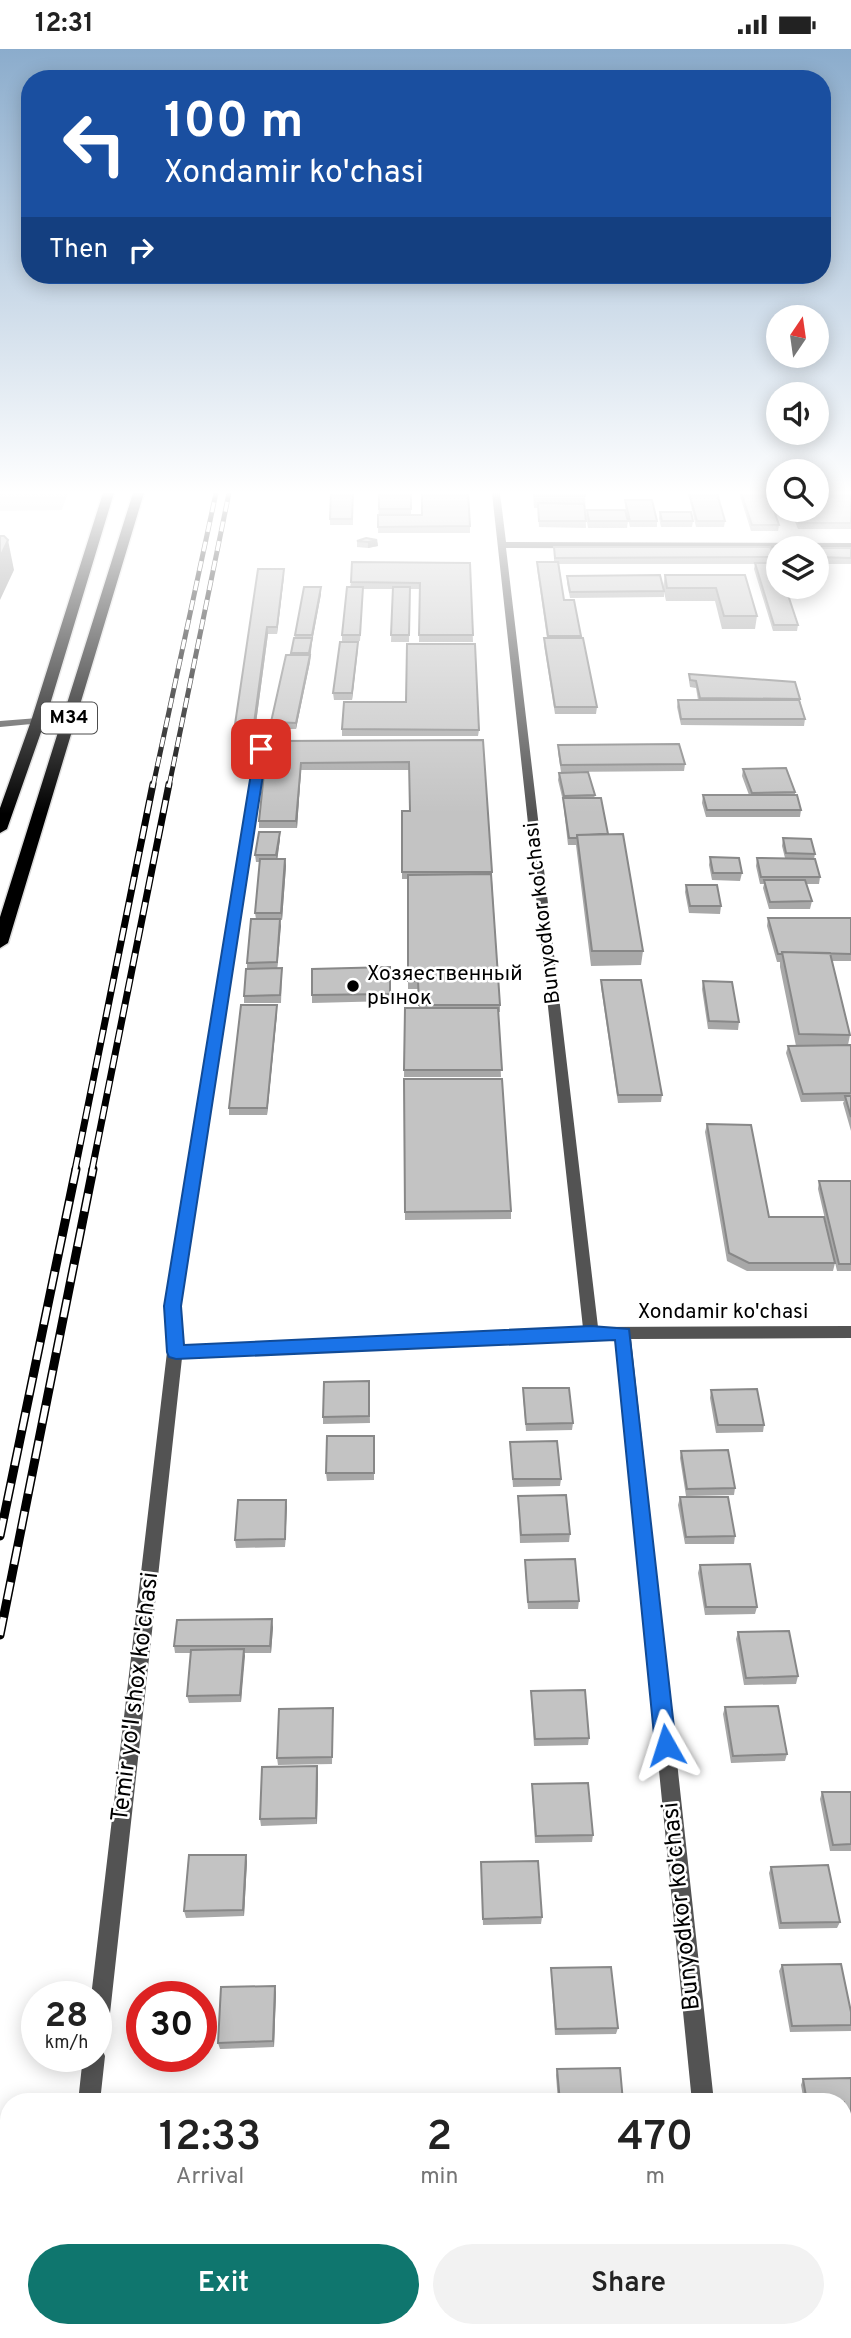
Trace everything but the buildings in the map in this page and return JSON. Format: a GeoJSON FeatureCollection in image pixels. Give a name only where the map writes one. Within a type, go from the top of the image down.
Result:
{"type":"FeatureCollection","features":[{"type":"Feature","properties":{"kind":"highway","name":"M34"},"geometry":{"type":"LineString","coordinates":[[0,829],[38,721],[76,600]]}},
{"type":"Feature","properties":{"kind":"highway","name":"M34"},"geometry":{"type":"LineString","coordinates":[[0,943],[106,600]]}},
{"type":"Feature","properties":{"kind":"street","name":"Bunyodkor ko'chasi"},"geometry":{"type":"LineString","coordinates":[[507,600],[591,1333]]}},
{"type":"Feature","properties":{"kind":"street"},"geometry":{"type":"LineString","coordinates":[[0,724],[38,721]]}},
{"type":"Feature","properties":{"kind":"street","name":"Temir yo'l shox ko'chasi"},"geometry":{"type":"LineString","coordinates":[[103,1981],[176,1352],[172,1306],[261,749]]}},
{"type":"Feature","properties":{"kind":"street","name":"Xondamir ko'chasi"},"geometry":{"type":"LineString","coordinates":[[176,1352],[591,1333],[851,1332]]}},
{"type":"Feature","properties":{"kind":"street","name":"Bunyodkor ko'chasi"},"geometry":{"type":"LineString","coordinates":[[623,1334],[702,2093]]}},
{"type":"Feature","properties":{"kind":"street"},"geometry":{"type":"LineString","coordinates":[[90,2093],[92,2072]]}},
{"type":"Feature","properties":{"kind":"railway"},"geometry":{"type":"LineString","coordinates":[[153,786],[193,600]]}},
{"type":"Feature","properties":{"kind":"railway"},"geometry":{"type":"LineString","coordinates":[[169,786],[207,600]]}},
{"type":"Feature","properties":{"kind":"railway"},"geometry":{"type":"LineString","coordinates":[[75,1170],[153,784]]}},
{"type":"Feature","properties":{"kind":"railway"},"geometry":{"type":"LineString","coordinates":[[92,1170],[169,784]]}},
{"type":"Feature","properties":{"kind":"railway"},"geometry":{"type":"LineString","coordinates":[[0,1536],[76,1169]]}},
{"type":"Feature","properties":{"kind":"railway"},"geometry":{"type":"LineString","coordinates":[[0,1635],[93,1169]]}},
{"type":"Feature","properties":{"kind":"place","name":"Хозяественный рынок"},"geometry":{"type":"Point","coordinates":[353,986]}},
{"type":"Feature","properties":{"kind":"route"},"geometry":{"type":"LineString","coordinates":[[261,749],[172,1306],[176,1352],[591,1333],[623,1334],[666,1745]]}}]}
